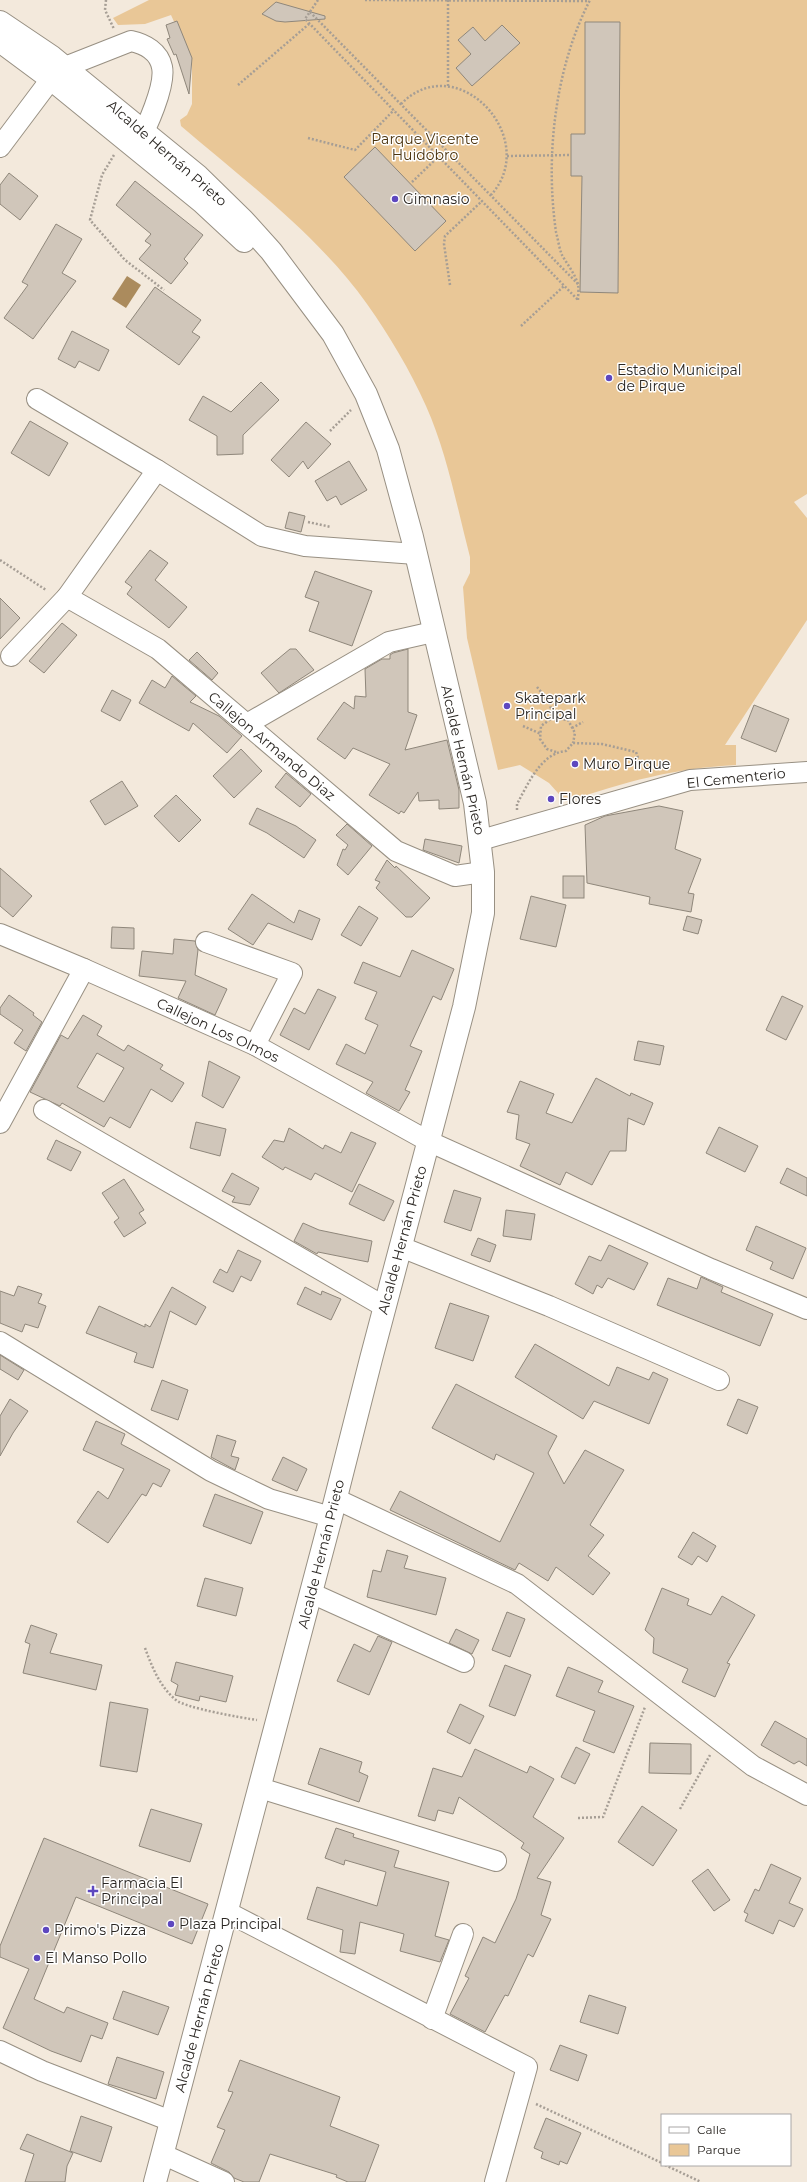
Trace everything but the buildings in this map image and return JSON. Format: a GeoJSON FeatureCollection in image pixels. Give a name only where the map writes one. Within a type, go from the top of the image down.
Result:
{"type":"FeatureCollection","features":[{"type":"Feature","properties":{"kind":"main road","name":"Alcalde Hernán Prieto"},"geometry":{"type":"LineString","coordinates":[[0,22],[134,139],[198,176],[243,220],[271,251],[340,346],[366,394],[388,449],[416,554],[433,632],[475,803],[481,840],[483,913],[464,1007],[385,1306],[334,1508],[155,2182]]}},
{"type":"Feature","properties":{"kind":"main road","name":"Alcalde Hernán Prieto"},"geometry":{"type":"LineString","coordinates":[[0,41],[58,73]]}},
{"type":"Feature","properties":{"kind":"street"},"geometry":{"type":"LineString","coordinates":[[0,147],[58,73],[122,43],[131,41],[141,43],[154,52],[162,67],[161,83],[134,139]]}},
{"type":"Feature","properties":{"kind":"street"},"geometry":{"type":"LineString","coordinates":[[37,399],[157,470],[262,536],[304,546],[416,554]]}},
{"type":"Feature","properties":{"kind":"street"},"geometry":{"type":"LineString","coordinates":[[11,656],[69,594],[157,470]]}},
{"type":"Feature","properties":{"kind":"street","name":"Callejon Armando Diaz"},"geometry":{"type":"LineString","coordinates":[[69,594],[158,648],[396,851],[455,876],[483,872]]}},
{"type":"Feature","properties":{"kind":"street"},"geometry":{"type":"LineString","coordinates":[[247,724],[389,642],[433,632]]}},
{"type":"Feature","properties":{"kind":"street","name":"El Cementerio"},"geometry":{"type":"LineString","coordinates":[[481,840],[517,831],[690,780],[807,772]]}},
{"type":"Feature","properties":{"kind":"street","name":"Callejon Los Olmos"},"geometry":{"type":"LineString","coordinates":[[0,934],[84,969],[255,1045],[428,1141],[711,1269],[807,1309]]}},
{"type":"Feature","properties":{"kind":"street"},"geometry":{"type":"LineString","coordinates":[[206,942],[292,973],[255,1045]]}},
{"type":"Feature","properties":{"kind":"street"},"geometry":{"type":"LineString","coordinates":[[0,1123],[84,969]]}},
{"type":"Feature","properties":{"kind":"street"},"geometry":{"type":"LineString","coordinates":[[44,1110],[385,1306]]}},
{"type":"Feature","properties":{"kind":"street"},"geometry":{"type":"LineString","coordinates":[[401,1247],[550,1306],[719,1380]]}},
{"type":"Feature","properties":{"kind":"street"},"geometry":{"type":"LineString","coordinates":[[0,1342],[211,1471],[269,1499],[334,1508],[517,1584],[753,1766],[807,1795]]}},
{"type":"Feature","properties":{"kind":"street"},"geometry":{"type":"LineString","coordinates":[[311,1593],[464,1662]]}},
{"type":"Feature","properties":{"kind":"street"},"geometry":{"type":"LineString","coordinates":[[260,1788],[496,1861]]}},
{"type":"Feature","properties":{"kind":"street"},"geometry":{"type":"LineString","coordinates":[[227,1912],[527,2067],[494,2182]]}},
{"type":"Feature","properties":{"kind":"street"},"geometry":{"type":"LineString","coordinates":[[432,2019],[463,1934]]}},
{"type":"Feature","properties":{"kind":"street"},"geometry":{"type":"LineString","coordinates":[[0,2051],[42,2071],[171,2121]]}},
{"type":"Feature","properties":{"kind":"street"},"geometry":{"type":"LineString","coordinates":[[162,2154],[224,2182]]}},
{"type":"Feature","properties":{"kind":"path"},"geometry":{"type":"LineString","coordinates":[[106,0],[105,10],[122,43]]}},
{"type":"Feature","properties":{"kind":"path"},"geometry":{"type":"LineString","coordinates":[[318,0],[304,19],[578,300],[578,284],[561,254],[556,232],[554,156],[556,116],[562,79],[576,27],[589,0],[365,0]]}},
{"type":"Feature","properties":{"kind":"path"},"geometry":{"type":"LineString","coordinates":[[448,0],[448,87]]}},
{"type":"Feature","properties":{"kind":"path"},"geometry":{"type":"LineString","coordinates":[[310,12],[578,284]]}},
{"type":"Feature","properties":{"kind":"path"},"geometry":{"type":"LineString","coordinates":[[238,85],[309,24]]}},
{"type":"Feature","properties":{"kind":"path"},"geometry":{"type":"LineString","coordinates":[[401,104],[417,92],[439,86],[470,93],[486,106],[502,130],[507,156],[503,178],[491,195]]}},
{"type":"Feature","properties":{"kind":"path"},"geometry":{"type":"LineString","coordinates":[[308,138],[355,150],[394,110]]}},
{"type":"Feature","properties":{"kind":"path"},"geometry":{"type":"LineString","coordinates":[[134,139],[102,175],[90,220],[125,260],[164,290]]}},
{"type":"Feature","properties":{"kind":"path"},"geometry":{"type":"LineString","coordinates":[[507,156],[571,155]]}},
{"type":"Feature","properties":{"kind":"path"},"geometry":{"type":"LineString","coordinates":[[412,182],[438,157]]}},
{"type":"Feature","properties":{"kind":"path"},"geometry":{"type":"LineString","coordinates":[[450,285],[444,244],[445,236],[482,201]]}},
{"type":"Feature","properties":{"kind":"path"},"geometry":{"type":"LineString","coordinates":[[521,326],[564,286]]}},
{"type":"Feature","properties":{"kind":"path"},"geometry":{"type":"LineString","coordinates":[[330,431],[366,394]]}},
{"type":"Feature","properties":{"kind":"path"},"geometry":{"type":"LineString","coordinates":[[0,560],[53,595],[69,594]]}},
{"type":"Feature","properties":{"kind":"path"},"geometry":{"type":"LineString","coordinates":[[537,687],[550,704],[552,718]]}},
{"type":"Feature","properties":{"kind":"path"},"geometry":{"type":"LineString","coordinates":[[552,718],[568,720],[575,733],[573,743],[566,751],[557,752],[547,749],[540,739],[542,726],[552,718]]}},
{"type":"Feature","properties":{"kind":"path"},"geometry":{"type":"LineString","coordinates":[[572,728],[583,722]]}},
{"type":"Feature","properties":{"kind":"path"},"geometry":{"type":"LineString","coordinates":[[523,726],[541,734]]}},
{"type":"Feature","properties":{"kind":"path"},"geometry":{"type":"LineString","coordinates":[[573,743],[602,744],[636,752],[640,764]]}},
{"type":"Feature","properties":{"kind":"path"},"geometry":{"type":"LineString","coordinates":[[517,831],[517,804],[545,761],[557,752]]}},
{"type":"Feature","properties":{"kind":"path"},"geometry":{"type":"LineString","coordinates":[[145,1648],[153,1672],[177,1701],[227,1715],[277,1723]]}},
{"type":"Feature","properties":{"kind":"path"},"geometry":{"type":"LineString","coordinates":[[578,1818],[603,1817],[652,1688]]}},
{"type":"Feature","properties":{"kind":"path"},"geometry":{"type":"LineString","coordinates":[[680,1809],[719,1739]]}},
{"type":"Feature","properties":{"kind":"path"},"geometry":{"type":"LineString","coordinates":[[519,2096],[661,2163]]}},
{"type":"Feature","properties":{"kind":"path"},"geometry":{"type":"LineString","coordinates":[[667,2166],[702,2182]]}},
{"type":"Feature","properties":{"kind":"green space","name":"Estadio Municipal de Pirque"},"geometry":{"type":"Polygon","coordinates":[[[149,0],[807,0],[807,494],[794,502],[807,518],[807,620],[725,745],[736,745],[736,765],[692,769],[650,777],[608,788],[566,802],[549,783],[520,765],[498,770],[467,638],[463,587],[470,573],[470,557],[446,461],[426,406],[391,340],[367,304],[327,255],[280,210],[181,126],[180,120],[187,115],[192,104],[192,61],[171,15],[145,24],[118,25],[113,18],[149,0]]]}},
{"type":"Feature","properties":{"kind":"shaded area"},"geometry":{"type":"Polygon","coordinates":[[[127,276],[141,285],[126,308],[112,299],[127,276]]]}},
{"type":"Feature","properties":{"kind":"place","name":"Gimnasio"},"geometry":{"type":"Point","coordinates":[395,199]}},
{"type":"Feature","properties":{"kind":"place","name":"Estadio Municipal de Pirque"},"geometry":{"type":"Point","coordinates":[609,378]}},
{"type":"Feature","properties":{"kind":"place","name":"Skatepark Principal"},"geometry":{"type":"Point","coordinates":[507,706]}},
{"type":"Feature","properties":{"kind":"place","name":"Muro Pirque"},"geometry":{"type":"Point","coordinates":[575,764]}},
{"type":"Feature","properties":{"kind":"place","name":"Flores"},"geometry":{"type":"Point","coordinates":[551,799]}},
{"type":"Feature","properties":{"kind":"place","name":"Farmacia El Principal"},"geometry":{"type":"Point","coordinates":[93,1891]}},
{"type":"Feature","properties":{"kind":"place","name":"Plaza Principal"},"geometry":{"type":"Point","coordinates":[171,1924]}},
{"type":"Feature","properties":{"kind":"place","name":"Primo's Pizza"},"geometry":{"type":"Point","coordinates":[46,1930]}},
{"type":"Feature","properties":{"kind":"place","name":"El Manso Pollo"},"geometry":{"type":"Point","coordinates":[37,1958]}},
{"type":"Feature","properties":{"kind":"park label","name":"Parque Vicente Huidobro"},"geometry":{"type":"Point","coordinates":[425,148]}}]}
